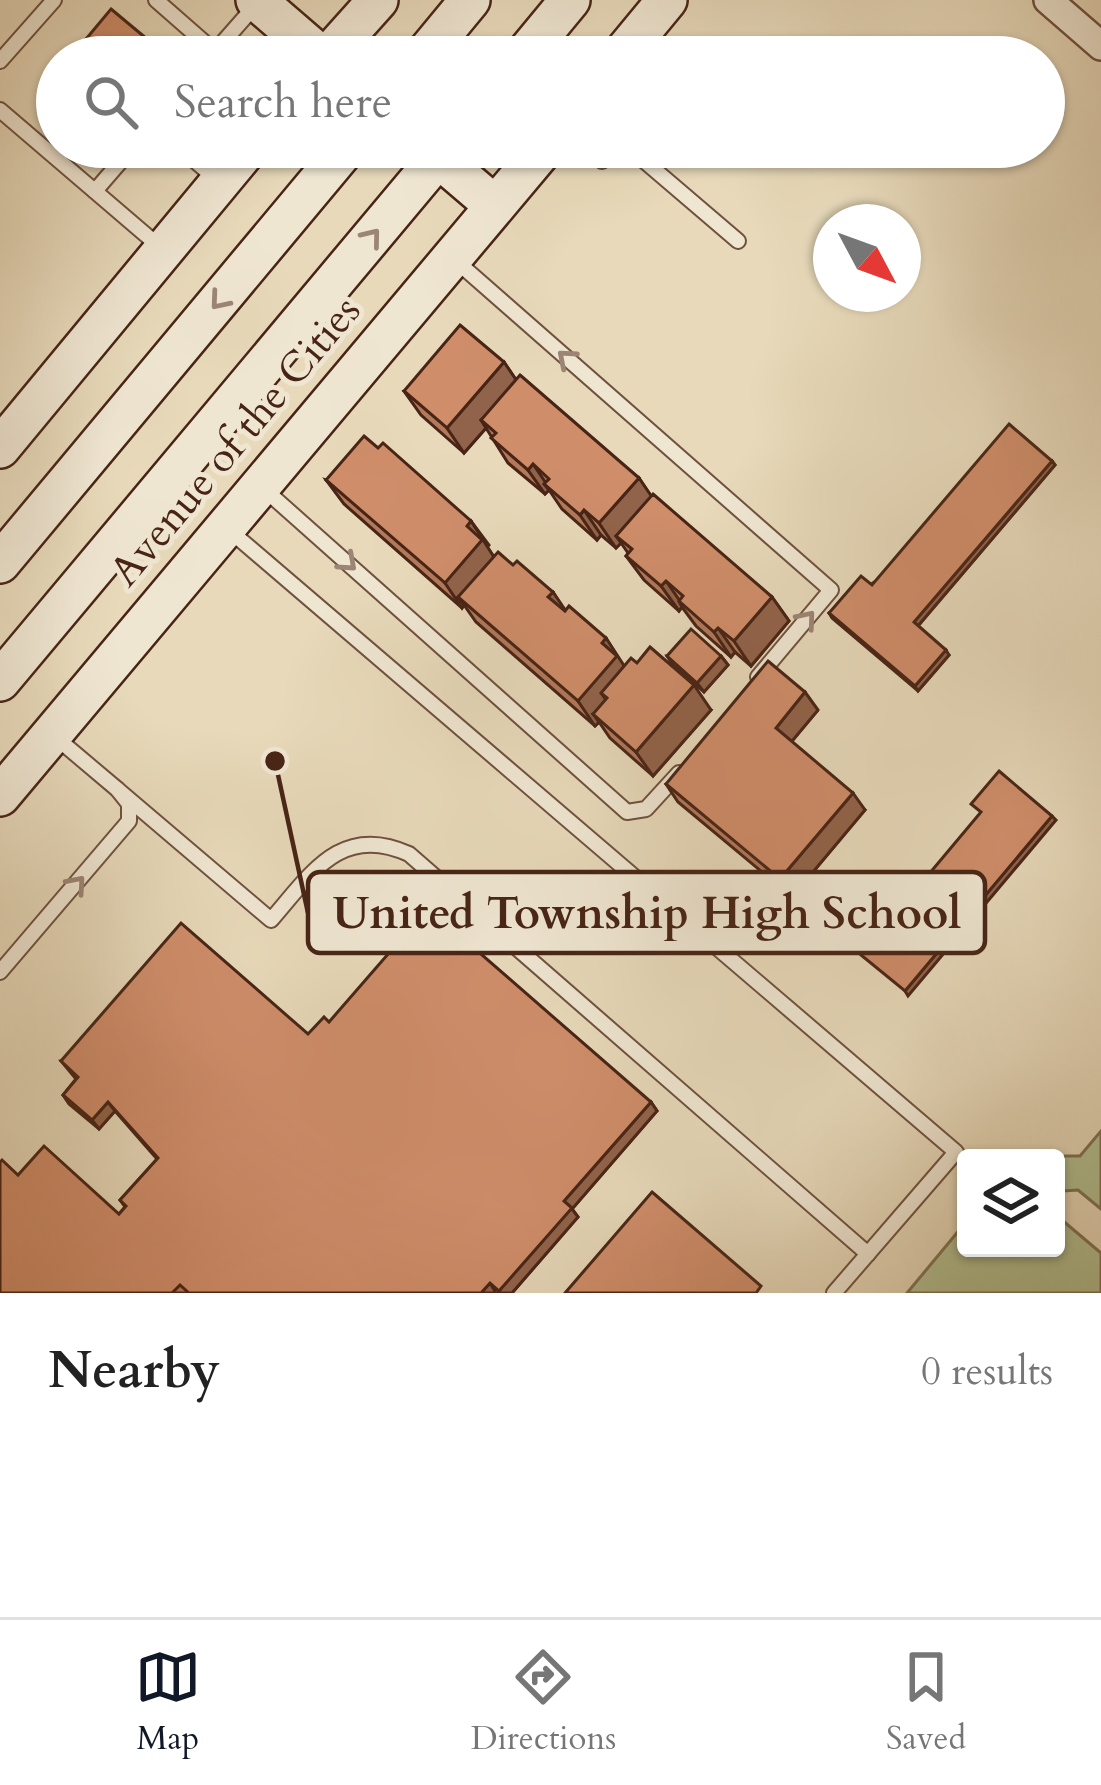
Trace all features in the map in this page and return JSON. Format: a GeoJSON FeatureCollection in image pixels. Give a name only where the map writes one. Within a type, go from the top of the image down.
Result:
{"type":"FeatureCollection","features":[{"type":"Feature","properties":{"kind":"street"},"geometry":{"type":"LineString","coordinates":[[345,36],[378,0]]}},
{"type":"Feature","properties":{"kind":"street"},"geometry":{"type":"LineString","coordinates":[[440,36],[470,0]]}},
{"type":"Feature","properties":{"kind":"street"},"geometry":{"type":"LineString","coordinates":[[541,36],[571,0]]}},
{"type":"Feature","properties":{"kind":"street"},"geometry":{"type":"LineString","coordinates":[[637,36],[667,0]]}},
{"type":"Feature","properties":{"kind":"street"},"geometry":{"type":"LineString","coordinates":[[1048,0],[1101,46]]}},
{"type":"Feature","properties":{"kind":"street"},"geometry":{"type":"LineString","coordinates":[[257,1],[300,36]]}},
{"type":"Feature","properties":{"kind":"street"},"geometry":{"type":"LineString","coordinates":[[3,438],[232,168]]}},
{"type":"Feature","properties":{"kind":"street"},"geometry":{"type":"LineString","coordinates":[[0,562],[329,168]]}},
{"type":"Feature","properties":{"kind":"street","name":"Avenue of the Cities"},"geometry":{"type":"LineString","coordinates":[[0,681],[422,168]]}},
{"type":"Feature","properties":{"kind":"street"},"geometry":{"type":"LineString","coordinates":[[456,168],[495,206]]}},
{"type":"Feature","properties":{"kind":"street","name":"Avenue of the Cities"},"geometry":{"type":"LineString","coordinates":[[0,796],[527,168]]}},
{"type":"Feature","properties":{"kind":"lane"},"geometry":{"type":"LineString","coordinates":[[0,61],[54,0]]}},
{"type":"Feature","properties":{"kind":"lane"},"geometry":{"type":"LineString","coordinates":[[156,0],[195,36]]}},
{"type":"Feature","properties":{"kind":"lane"},"geometry":{"type":"LineString","coordinates":[[230,36],[257,1]]}},
{"type":"Feature","properties":{"kind":"lane"},"geometry":{"type":"LineString","coordinates":[[0,110],[36,141]]}},
{"type":"Feature","properties":{"kind":"lane"},"geometry":{"type":"LineString","coordinates":[[68,168],[164,250]]}},
{"type":"Feature","properties":{"kind":"lane"},"geometry":{"type":"LineString","coordinates":[[95,191],[115,168]]}},
{"type":"Feature","properties":{"kind":"lane"},"geometry":{"type":"LineString","coordinates":[[203,168],[220,182]]}},
{"type":"Feature","properties":{"kind":"lane"},"geometry":{"type":"LineString","coordinates":[[653,168],[738,241]]}},
{"type":"Feature","properties":{"kind":"lane"},"geometry":{"type":"LineString","coordinates":[[452,257],[831,590],[754,682]]}},
{"type":"Feature","properties":{"kind":"lane"},"geometry":{"type":"LineString","coordinates":[[260,486],[627,812],[646,809],[687,763]]}},
{"type":"Feature","properties":{"kind":"lane"},"geometry":{"type":"LineString","coordinates":[[226,527],[956,1152],[834,1293]]}},
{"type":"Feature","properties":{"kind":"lane"},"geometry":{"type":"LineString","coordinates":[[52,734],[272,920],[320,864],[343,849],[389,845],[409,854],[868,1254]]}},
{"type":"Feature","properties":{"kind":"lane"},"geometry":{"type":"LineString","coordinates":[[0,972],[129,821],[129,804],[117,789]]}},
{"type":"Feature","properties":{"kind":"green space"},"geometry":{"type":"Polygon","coordinates":[[[1101,1131],[1101,1209],[1078,1190],[1065,1191],[1065,1156],[1080,1156],[1101,1131]]]}},
{"type":"Feature","properties":{"kind":"green space"},"geometry":{"type":"Polygon","coordinates":[[[1065,1223],[1101,1253],[1101,1293],[907,1293],[957,1233],[957,1257],[1065,1257],[1065,1223]]]}},
{"type":"Feature","properties":{"kind":"building"},"geometry":{"type":"Polygon","coordinates":[[[111,9],[143,36],[88,36],[111,9]]]}},
{"type":"Feature","properties":{"kind":"building"},"geometry":{"type":"Polygon","coordinates":[[[460,325],[504,362],[447,428],[404,391],[460,325]]]}},
{"type":"Feature","properties":{"kind":"building"},"geometry":{"type":"Polygon","coordinates":[[[520,375],[639,478],[599,523],[584,510],[580,515],[544,484],[549,479],[533,464],[528,470],[491,438],[496,433],[481,420],[520,375]]]}},
{"type":"Feature","properties":{"kind":"building"},"geometry":{"type":"Polygon","coordinates":[[[1009,424],[1052,461],[914,622],[946,650],[915,686],[829,613],[861,576],[872,585],[1009,424]]]}},
{"type":"Feature","properties":{"kind":"building"},"geometry":{"type":"Polygon","coordinates":[[[364,436],[378,448],[383,443],[471,521],[467,526],[482,540],[445,583],[326,480],[364,436]]]}},
{"type":"Feature","properties":{"kind":"building"},"geometry":{"type":"Polygon","coordinates":[[[653,494],[772,597],[734,641],[718,628],[714,632],[679,601],[683,596],[666,581],[661,586],[626,556],[632,549],[616,536],[653,494]]]}},
{"type":"Feature","properties":{"kind":"building"},"geometry":{"type":"Polygon","coordinates":[[[498,552],[513,565],[517,561],[553,592],[548,597],[565,611],[569,606],[606,638],[602,643],[617,656],[578,701],[458,597],[498,552]]]}},
{"type":"Feature","properties":{"kind":"building"},"geometry":{"type":"Polygon","coordinates":[[[691,629],[721,656],[697,683],[667,656],[691,629]]]}},
{"type":"Feature","properties":{"kind":"building"},"geometry":{"type":"Polygon","coordinates":[[[650,647],[694,685],[636,752],[593,714],[607,698],[601,693],[631,658],[637,663],[650,647]]]}},
{"type":"Feature","properties":{"kind":"building"},"geometry":{"type":"Polygon","coordinates":[[[768,661],[805,692],[776,728],[853,793],[780,879],[666,784],[768,661]]]}},
{"type":"Feature","properties":{"kind":"building"},"geometry":{"type":"Polygon","coordinates":[[[999,771],[1052,816],[905,991],[861,955],[981,812],[971,804],[999,771]]]}},
{"type":"Feature","properties":{"kind":"building"},"geometry":{"type":"Polygon","coordinates":[[[428,908],[651,1102],[564,1201],[572,1208],[499,1291],[490,1283],[481,1293],[189,1293],[180,1285],[172,1293],[0,1293],[2,1160],[18,1175],[44,1146],[119,1214],[126,1206],[120,1200],[158,1158],[108,1102],[92,1120],[63,1095],[78,1077],[61,1061],[181,923],[308,1034],[324,1017],[329,1022],[428,908]]]}},
{"type":"Feature","properties":{"kind":"building"},"geometry":{"type":"Polygon","coordinates":[[[652,1192],[761,1286],[756,1293],[565,1293],[652,1192]]]}},
{"type":"Feature","properties":{"kind":"place","name":"United Township High School"},"geometry":{"type":"Point","coordinates":[275,761]}}]}
